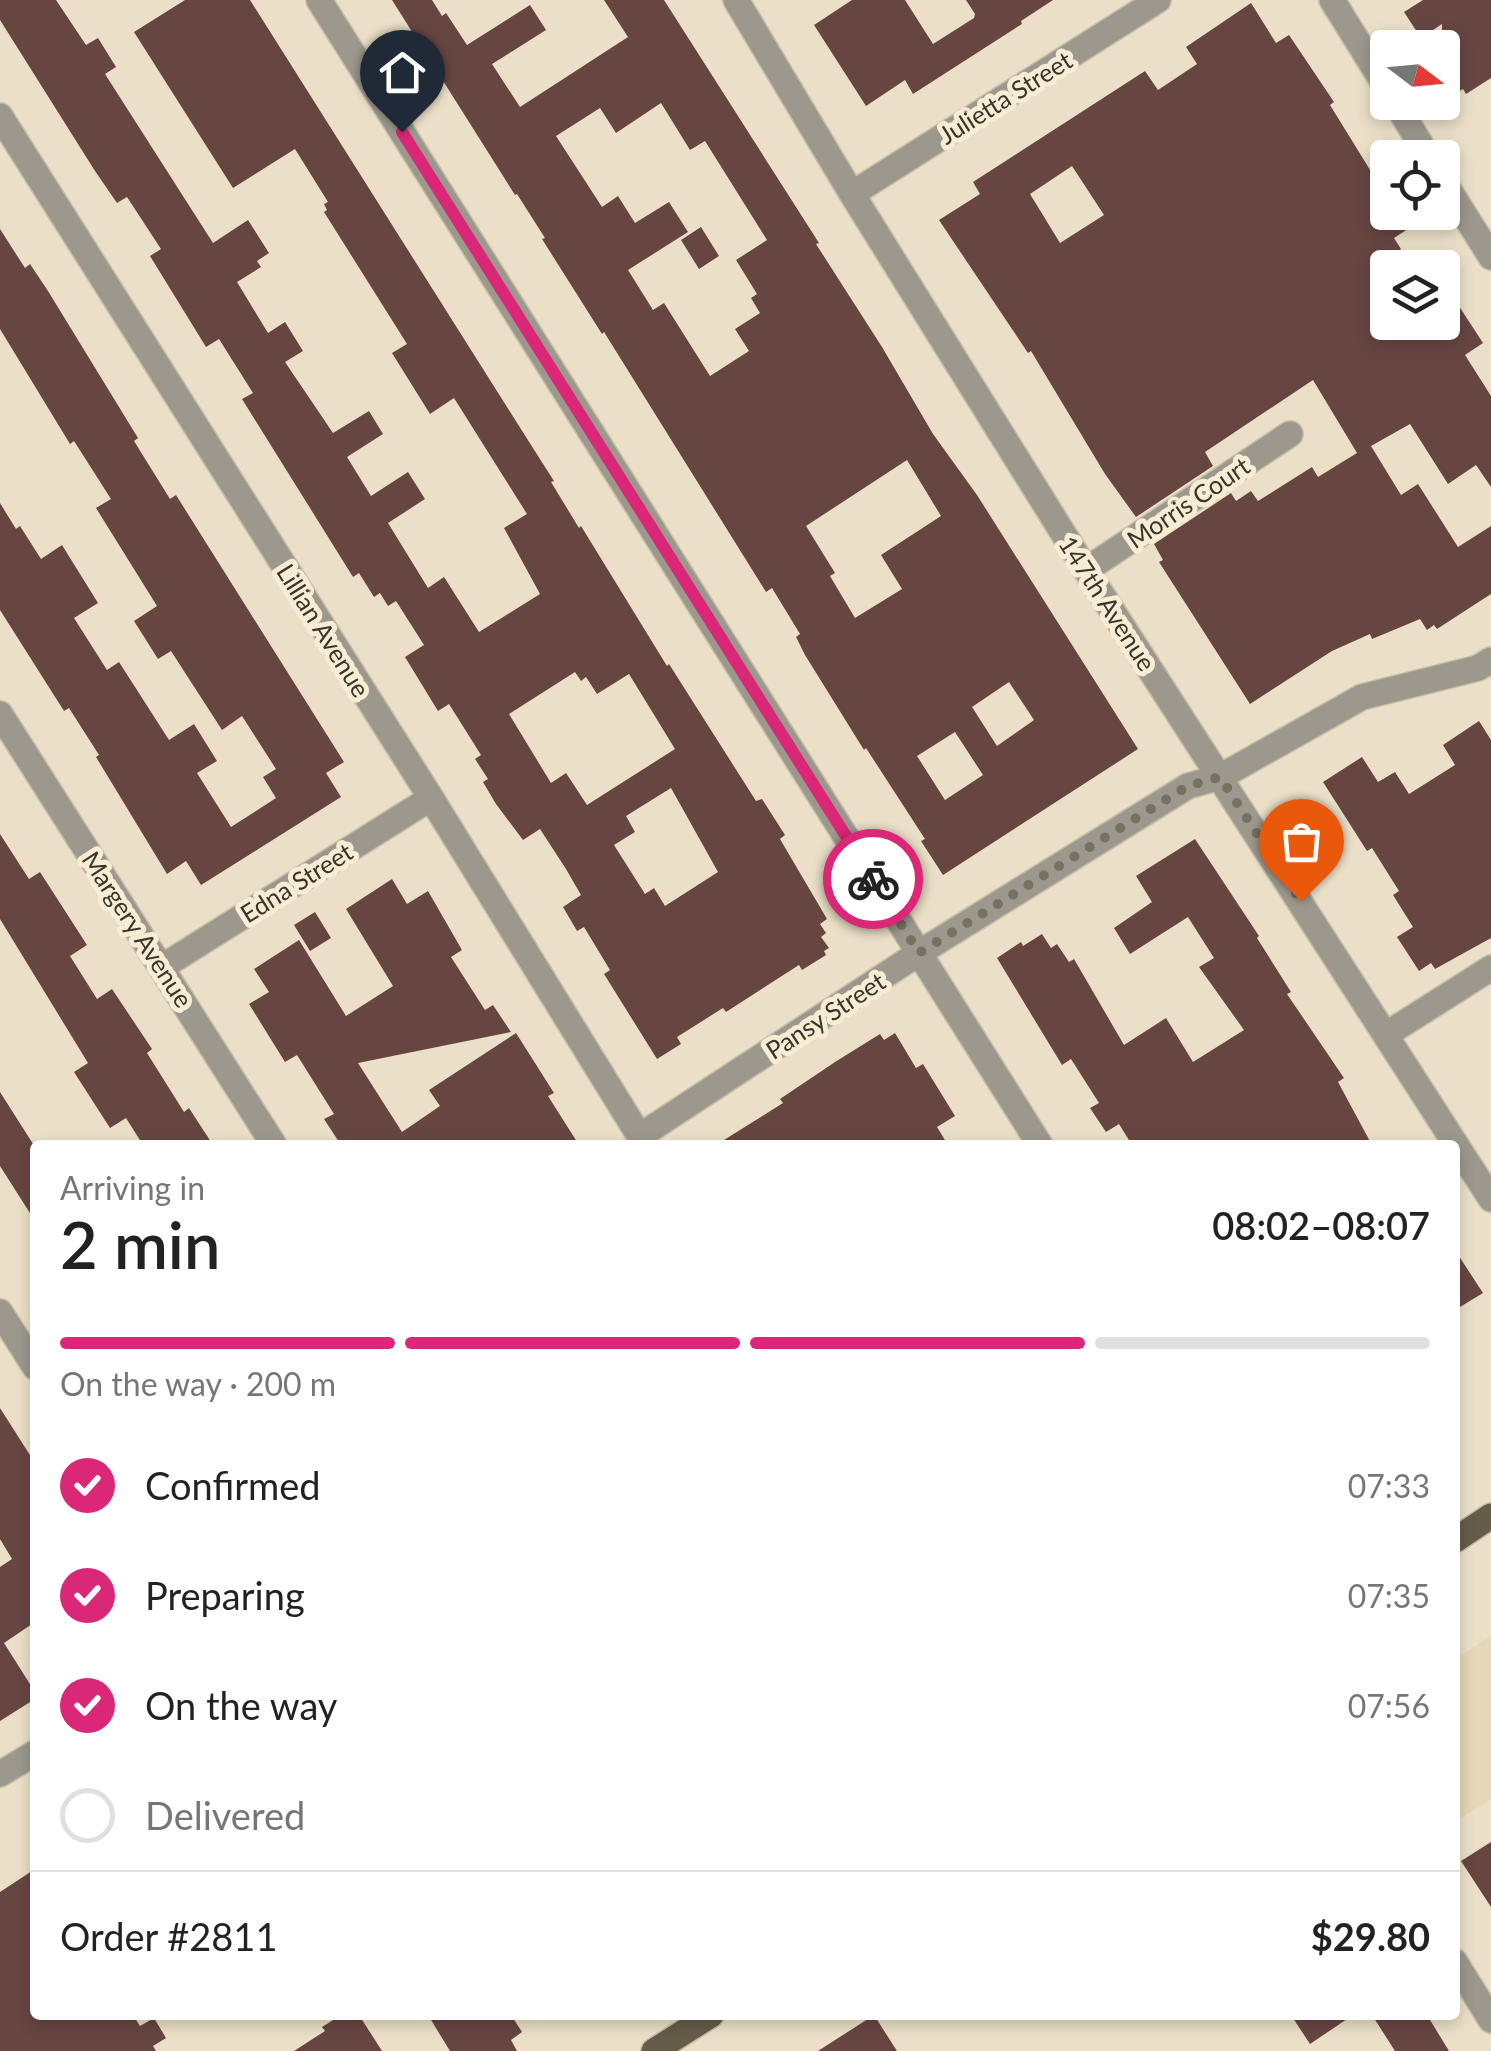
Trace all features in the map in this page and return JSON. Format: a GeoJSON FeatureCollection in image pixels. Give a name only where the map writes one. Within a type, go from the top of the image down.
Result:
{"type":"FeatureCollection","features":[{"type":"Feature","properties":{"kind":"main road"},"geometry":{"type":"LineString","coordinates":[[1460,1537],[1491,1516]]}},
{"type":"Feature","properties":{"kind":"main road"},"geometry":{"type":"LineString","coordinates":[[654,2051],[703,2020]]}},
{"type":"Feature","properties":{"kind":"street"},"geometry":{"type":"LineString","coordinates":[[319,0],[1037,1140]]}},
{"type":"Feature","properties":{"kind":"street","name":"147th Avenue"},"geometry":{"type":"LineString","coordinates":[[736,0],[1086,570],[1453,1140]]}},
{"type":"Feature","properties":{"kind":"street","name":"Julietta Street"},"geometry":{"type":"LineString","coordinates":[[852,194],[1158,0]]}},
{"type":"Feature","properties":{"kind":"street"},"geometry":{"type":"LineString","coordinates":[[1332,0],[1370,61]]}},
{"type":"Feature","properties":{"kind":"street","name":"Lillian Avenue"},"geometry":{"type":"LineString","coordinates":[[0,116],[642,1140]]}},
{"type":"Feature","properties":{"kind":"street"},"geometry":{"type":"LineString","coordinates":[[1460,208],[1491,257]]}},
{"type":"Feature","properties":{"kind":"street","name":"Morris Court"},"geometry":{"type":"LineString","coordinates":[[1086,570],[1290,434]]}},
{"type":"Feature","properties":{"kind":"street","name":"Pansy Street"},"geometry":{"type":"LineString","coordinates":[[642,1140],[919,953],[1188,786],[1220,777],[1362,696],[1478,668],[1491,660]]}},
{"type":"Feature","properties":{"kind":"street","name":"Margery Avenue"},"geometry":{"type":"LineString","coordinates":[[0,714],[271,1140]]}},
{"type":"Feature","properties":{"kind":"street","name":"Edna Street"},"geometry":{"type":"LineString","coordinates":[[162,967],[431,798]]}},
{"type":"Feature","properties":{"kind":"street"},"geometry":{"type":"LineString","coordinates":[[1386,1034],[1491,968]]}},
{"type":"Feature","properties":{"kind":"street","name":"147th Avenue"},"geometry":{"type":"LineString","coordinates":[[1460,1151],[1491,1200]]}},
{"type":"Feature","properties":{"kind":"street"},"geometry":{"type":"LineString","coordinates":[[0,1312],[30,1360]]}},
{"type":"Feature","properties":{"kind":"street"},"geometry":{"type":"LineString","coordinates":[[0,1774],[30,1756]]}},
{"type":"Feature","properties":{"kind":"street"},"geometry":{"type":"LineString","coordinates":[[1460,1969],[1488,2008]]}},
{"type":"Feature","properties":{"kind":"shaded area"},"geometry":{"type":"Polygon","coordinates":[[[1491,1636],[1491,1799],[1460,1819],[1460,1656],[1491,1636]]]}},
{"type":"Feature","properties":{"kind":"building"},"geometry":{"type":"Polygon","coordinates":[[[0,0],[56,0],[86,45],[98,38],[116,67],[105,74],[213,243],[248,220],[269,253],[257,261],[261,267],[237,282],[268,333],[285,322],[303,351],[285,362],[333,433],[369,411],[383,434],[347,457],[371,496],[408,472],[425,499],[388,523],[428,588],[444,577],[479,632],[540,594],[504,528],[527,514],[454,398],[430,414],[392,353],[407,344],[324,212],[328,202],[295,149],[233,188],[134,32],[185,0],[250,0],[667,666],[756,801],[762,799],[785,835],[780,839],[827,919],[820,924],[826,933],[821,937],[829,948],[824,951],[826,955],[802,970],[799,965],[726,1012],[723,1008],[677,1037],[681,1044],[657,1059],[604,974],[610,970],[584,927],[577,931],[563,907],[581,895],[566,869],[540,829],[523,840],[496,804],[483,782],[488,779],[475,759],[481,755],[449,704],[438,711],[405,657],[424,645],[396,601],[388,606],[380,593],[374,597],[359,573],[353,577],[242,399],[253,393],[219,339],[206,347],[150,256],[161,249],[127,197],[117,203],[0,20],[0,0]],[[575,672],[509,714],[551,783],[566,773],[587,805],[675,749],[629,674],[597,694],[586,677],[581,681],[575,672]],[[671,788],[626,816],[635,832],[614,845],[645,894],[654,888],[665,906],[718,872],[671,788]]]}},
{"type":"Feature","properties":{"kind":"building"},"geometry":{"type":"Polygon","coordinates":[[[392,0],[432,0],[442,16],[446,13],[467,45],[530,5],[546,30],[492,64],[520,107],[628,37],[604,0],[664,0],[819,243],[816,244],[933,434],[977,495],[1138,749],[943,875],[921,841],[925,839],[805,655],[796,637],[800,634],[772,588],[766,592],[392,0]],[[661,103],[616,133],[600,108],[556,136],[602,207],[618,196],[635,223],[669,202],[688,232],[628,270],[653,310],[664,303],[710,376],[749,351],[735,329],[760,313],[751,298],[757,294],[736,260],[767,240],[705,141],[690,150],[661,103]],[[907,460],[806,526],[835,573],[830,576],[855,618],[902,589],[881,555],[941,516],[907,460]],[[1009,682],[972,707],[997,746],[1034,720],[1009,682]],[[955,732],[917,756],[945,800],[983,775],[955,732]]]}},
{"type":"Feature","properties":{"kind":"building"},"geometry":{"type":"Polygon","coordinates":[[[852,0],[905,0],[933,44],[974,18],[966,0],[1053,0],[913,94],[905,80],[866,106],[814,25],[852,0]]]}},
{"type":"Feature","properties":{"kind":"building"},"geometry":{"type":"Polygon","coordinates":[[[1423,0],[1491,0],[1491,78],[1466,94],[1463,89],[1460,91],[1460,30],[1442,30],[1442,24],[1433,30],[1416,30],[1404,12],[1423,0]]]}},
{"type":"Feature","properties":{"kind":"building"},"geometry":{"type":"Polygon","coordinates":[[[1251,3],[1276,43],[1289,35],[1334,102],[1330,105],[1370,170],[1370,230],[1406,230],[1394,238],[1400,250],[1370,250],[1370,340],[1460,340],[1460,308],[1483,343],[1465,355],[1491,396],[1491,487],[1476,465],[1448,484],[1410,424],[1371,446],[1401,495],[1418,484],[1458,547],[1491,526],[1491,594],[1437,629],[1434,625],[1427,630],[1420,619],[1332,651],[1250,704],[1159,562],[1163,560],[1154,544],[1231,493],[1236,501],[1251,491],[1258,501],[1312,467],[1318,477],[1357,453],[1313,380],[1205,452],[1213,466],[1136,517],[1105,474],[1031,351],[1028,353],[939,220],[980,194],[973,182],[1145,71],[1158,90],[1197,64],[1186,47],[1251,3]],[[1072,166],[1030,194],[1060,243],[1104,215],[1072,166]]]}},
{"type":"Feature","properties":{"kind":"building"},"geometry":{"type":"Polygon","coordinates":[[[701,227],[719,256],[699,269],[681,240],[701,227]]]}},
{"type":"Feature","properties":{"kind":"building"},"geometry":{"type":"Polygon","coordinates":[[[0,229],[25,268],[30,264],[48,291],[138,438],[134,441],[170,499],[176,495],[344,762],[326,773],[341,797],[201,885],[186,861],[167,874],[96,757],[99,755],[69,708],[64,711],[0,610],[0,503],[41,559],[62,545],[98,603],[74,618],[107,670],[119,662],[169,740],[194,724],[217,761],[197,773],[231,827],[276,798],[263,777],[276,769],[242,716],[222,730],[171,651],[158,659],[134,621],[157,606],[96,508],[111,499],[74,441],[70,444],[0,329],[0,229]]]}},
{"type":"Feature","properties":{"kind":"building"},"geometry":{"type":"Polygon","coordinates":[[[1479,721],[1491,740],[1491,938],[1435,969],[1431,963],[1419,971],[1397,937],[1413,927],[1393,895],[1399,891],[1372,848],[1367,851],[1323,782],[1362,757],[1378,782],[1395,772],[1409,794],[1455,765],[1443,745],[1479,721]]]}},
{"type":"Feature","properties":{"kind":"building"},"geometry":{"type":"Polygon","coordinates":[[[0,834],[29,879],[40,872],[87,945],[70,956],[97,999],[112,989],[152,1049],[147,1053],[184,1112],[189,1108],[210,1140],[140,1140],[126,1118],[110,1128],[74,1072],[88,1063],[0,919],[0,834]]]}},
{"type":"Feature","properties":{"kind":"building"},"geometry":{"type":"Polygon","coordinates":[[[1195,839],[1259,936],[1291,992],[1287,994],[1344,1078],[1338,1082],[1369,1140],[1129,1140],[1119,1124],[1106,1132],[1090,1108],[1099,1103],[1071,1059],[1062,1065],[997,958],[1042,934],[1051,948],[1057,944],[1069,962],[1074,959],[1124,1045],[1166,1018],[1193,1062],[1244,1030],[1199,967],[1214,958],[1188,917],[1130,954],[1114,928],[1152,902],[1136,876],[1195,839]]]}},
{"type":"Feature","properties":{"kind":"building"},"geometry":{"type":"Polygon","coordinates":[[[392,879],[407,904],[428,891],[462,950],[451,957],[485,1010],[493,1005],[511,1032],[358,1063],[402,1132],[440,1106],[429,1090],[516,1033],[554,1093],[548,1096],[576,1140],[338,1140],[324,1119],[334,1114],[297,1055],[285,1062],[249,1004],[269,992],[254,969],[299,940],[346,1016],[393,986],[346,909],[392,879]]]}},
{"type":"Feature","properties":{"kind":"building"},"geometry":{"type":"Polygon","coordinates":[[[315,912],[331,938],[310,951],[294,925],[315,912]]]}},
{"type":"Feature","properties":{"kind":"building"},"geometry":{"type":"Polygon","coordinates":[[[895,1033],[916,1068],[923,1064],[955,1116],[937,1127],[945,1140],[724,1140],[783,1103],[780,1099],[835,1062],[880,1034],[884,1040],[895,1033]]]}},
{"type":"Feature","properties":{"kind":"building"},"geometry":{"type":"Polygon","coordinates":[[[0,1092],[31,1140],[30,1213],[0,1166],[0,1092]]]}},
{"type":"Feature","properties":{"kind":"building"},"geometry":{"type":"Polygon","coordinates":[[[1460,1258],[1483,1293],[1460,1307],[1460,1258]]]}},
{"type":"Feature","properties":{"kind":"building"},"geometry":{"type":"Polygon","coordinates":[[[0,1408],[30,1455],[30,1625],[4,1643],[30,1684],[30,1702],[0,1721],[0,1567],[12,1559],[0,1539],[0,1408]]]}},
{"type":"Feature","properties":{"kind":"building"},"geometry":{"type":"Polygon","coordinates":[[[1491,1842],[1491,1907],[1461,1861],[1491,1842]]]}},
{"type":"Feature","properties":{"kind":"building"},"geometry":{"type":"Polygon","coordinates":[[[30,1872],[30,2020],[136,2020],[140,2026],[155,2020],[166,2038],[153,2046],[156,2051],[0,2051],[0,1892],[30,1872]]]}},
{"type":"Feature","properties":{"kind":"building"},"geometry":{"type":"Polygon","coordinates":[[[333,2020],[362,2020],[382,2051],[294,2051],[325,2031],[322,2027],[333,2020]]]}},
{"type":"Feature","properties":{"kind":"building"},"geometry":{"type":"Polygon","coordinates":[[[431,2020],[514,2020],[522,2032],[511,2040],[517,2051],[450,2051],[431,2020]]]}},
{"type":"Feature","properties":{"kind":"building"},"geometry":{"type":"Polygon","coordinates":[[[866,2020],[877,2020],[897,2051],[818,2051],[866,2020]]]}},
{"type":"Feature","properties":{"kind":"building"},"geometry":{"type":"Polygon","coordinates":[[[1294,2020],[1346,2020],[1310,2044],[1294,2020]]]}},
{"type":"Feature","properties":{"kind":"building"},"geometry":{"type":"Polygon","coordinates":[[[1375,2020],[1430,2020],[1449,2051],[1395,2051],[1375,2020]]]}},
{"type":"Feature","properties":{"kind":"way so far"},"geometry":{"type":"LineString","coordinates":[[873,879],[919,953],[1188,786],[1220,777],[1301,901]]}},
{"type":"Feature","properties":{"kind":"route"},"geometry":{"type":"LineString","coordinates":[[402,132],[873,879]]}}]}
